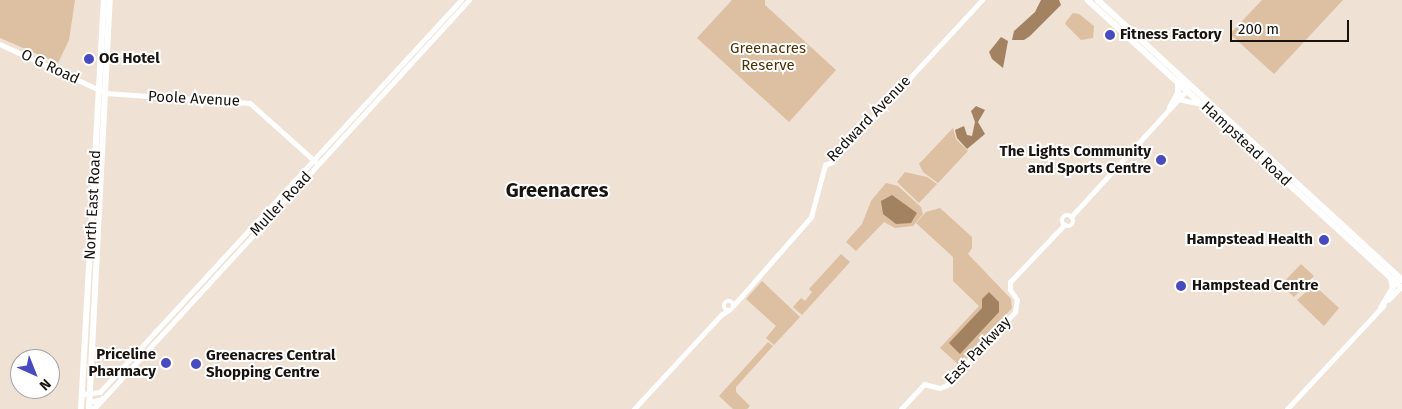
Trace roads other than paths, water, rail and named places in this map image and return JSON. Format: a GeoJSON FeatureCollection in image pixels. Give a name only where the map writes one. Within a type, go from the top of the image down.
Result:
{"type":"FeatureCollection","features":[{"type":"Feature","properties":{"kind":"highway","name":"North East Road"},"geometry":{"type":"LineString","coordinates":[[81,409],[99,248],[102,183],[104,0]]}},
{"type":"Feature","properties":{"kind":"highway","name":"North East Road"},"geometry":{"type":"LineString","coordinates":[[89,409],[89,328],[94,182],[110,0]]}},
{"type":"Feature","properties":{"kind":"highway","name":"Hampstead Road"},"geometry":{"type":"LineString","coordinates":[[1088,0],[1205,104]]}},
{"type":"Feature","properties":{"kind":"highway","name":"Hampstead Road"},"geometry":{"type":"LineString","coordinates":[[1098,0],[1205,104],[1402,280]]}},
{"type":"Feature","properties":{"kind":"highway"},"geometry":{"type":"LineString","coordinates":[[1170,108],[1178,93],[1179,79]]}},
{"type":"Feature","properties":{"kind":"highway"},"geometry":{"type":"LineString","coordinates":[[94,182],[102,183]]}},
{"type":"Feature","properties":{"kind":"highway","name":"Hampstead Road"},"geometry":{"type":"LineString","coordinates":[[1323,211],[1402,287]]}},
{"type":"Feature","properties":{"kind":"highway"},"geometry":{"type":"LineString","coordinates":[[91,248],[99,248]]}},
{"type":"Feature","properties":{"kind":"highway"},"geometry":{"type":"LineString","coordinates":[[1381,308],[1393,288],[1391,278]]}},
{"type":"Feature","properties":{"kind":"highway"},"geometry":{"type":"LineString","coordinates":[[94,409],[103,398]]}},
{"type":"Feature","properties":{"kind":"highway"},"geometry":{"type":"LineString","coordinates":[[82,401],[89,402]]}},
{"type":"Feature","properties":{"kind":"street","name":"Muller Road"},"geometry":{"type":"LineString","coordinates":[[103,398],[137,356],[461,0]]}},
{"type":"Feature","properties":{"kind":"street","name":"Muller Road"},"geometry":{"type":"LineString","coordinates":[[90,394],[100,392],[137,356],[469,0]]}},
{"type":"Feature","properties":{"kind":"street","name":"Redward Avenue"},"geometry":{"type":"LineString","coordinates":[[732,303],[811,217],[825,165],[832,162],[982,0]]}},
{"type":"Feature","properties":{"kind":"street","name":"O G Road"},"geometry":{"type":"LineString","coordinates":[[0,44],[103,91]]}},
{"type":"Feature","properties":{"kind":"street"},"geometry":{"type":"LineString","coordinates":[[1170,108],[1187,90]]}},
{"type":"Feature","properties":{"kind":"street","name":"Poole Avenue"},"geometry":{"type":"LineString","coordinates":[[103,91],[250,103],[318,164]]}},
{"type":"Feature","properties":{"kind":"street"},"geometry":{"type":"LineString","coordinates":[[1178,99],[1205,104]]}},
{"type":"Feature","properties":{"kind":"street","name":"East Parkway"},"geometry":{"type":"LineString","coordinates":[[901,409],[924,384],[940,388],[947,386],[1015,312],[1017,300],[1010,290],[1010,282],[1064,225],[1071,224],[1071,217],[1170,108]]}},
{"type":"Feature","properties":{"kind":"street"},"geometry":{"type":"LineString","coordinates":[[1287,409],[1402,287]]}},
{"type":"Feature","properties":{"kind":"street"},"geometry":{"type":"LineString","coordinates":[[634,409],[732,303]]}},
{"type":"Feature","properties":{"kind":"street"},"geometry":{"type":"LineString","coordinates":[[727,308],[732,303]]}},
{"type":"Feature","properties":{"kind":"street"},"geometry":{"type":"LineString","coordinates":[[82,394],[90,394]]}},
{"type":"Feature","properties":{"kind":"street"},"geometry":{"type":"LineString","coordinates":[[89,402],[103,398]]}},
{"type":"Feature","properties":{"kind":"place","name":"Fitness Factory"},"geometry":{"type":"Point","coordinates":[1110,35]}},
{"type":"Feature","properties":{"kind":"place","name":"OG Hotel"},"geometry":{"type":"Point","coordinates":[89,59]}},
{"type":"Feature","properties":{"kind":"place","name":"The Lights Community and Sports Centre"},"geometry":{"type":"Point","coordinates":[1161,160]}},
{"type":"Feature","properties":{"kind":"place","name":"Hampstead Health"},"geometry":{"type":"Point","coordinates":[1324,240]}},
{"type":"Feature","properties":{"kind":"place","name":"Hampstead Centre"},"geometry":{"type":"Point","coordinates":[1181,286]}},
{"type":"Feature","properties":{"kind":"place","name":"Priceline Pharmacy"},"geometry":{"type":"Point","coordinates":[166,363]}},
{"type":"Feature","properties":{"kind":"place","name":"Greenacres Central Shopping Centre"},"geometry":{"type":"Point","coordinates":[196,364]}},
{"type":"Feature","properties":{"kind":"district","name":"Greenacres"},"geometry":{"type":"Point","coordinates":[557,190]}},
{"type":"Feature","properties":{"kind":"park label","name":"Greenacres Reserve"},"geometry":{"type":"Point","coordinates":[768,56]}}]}
